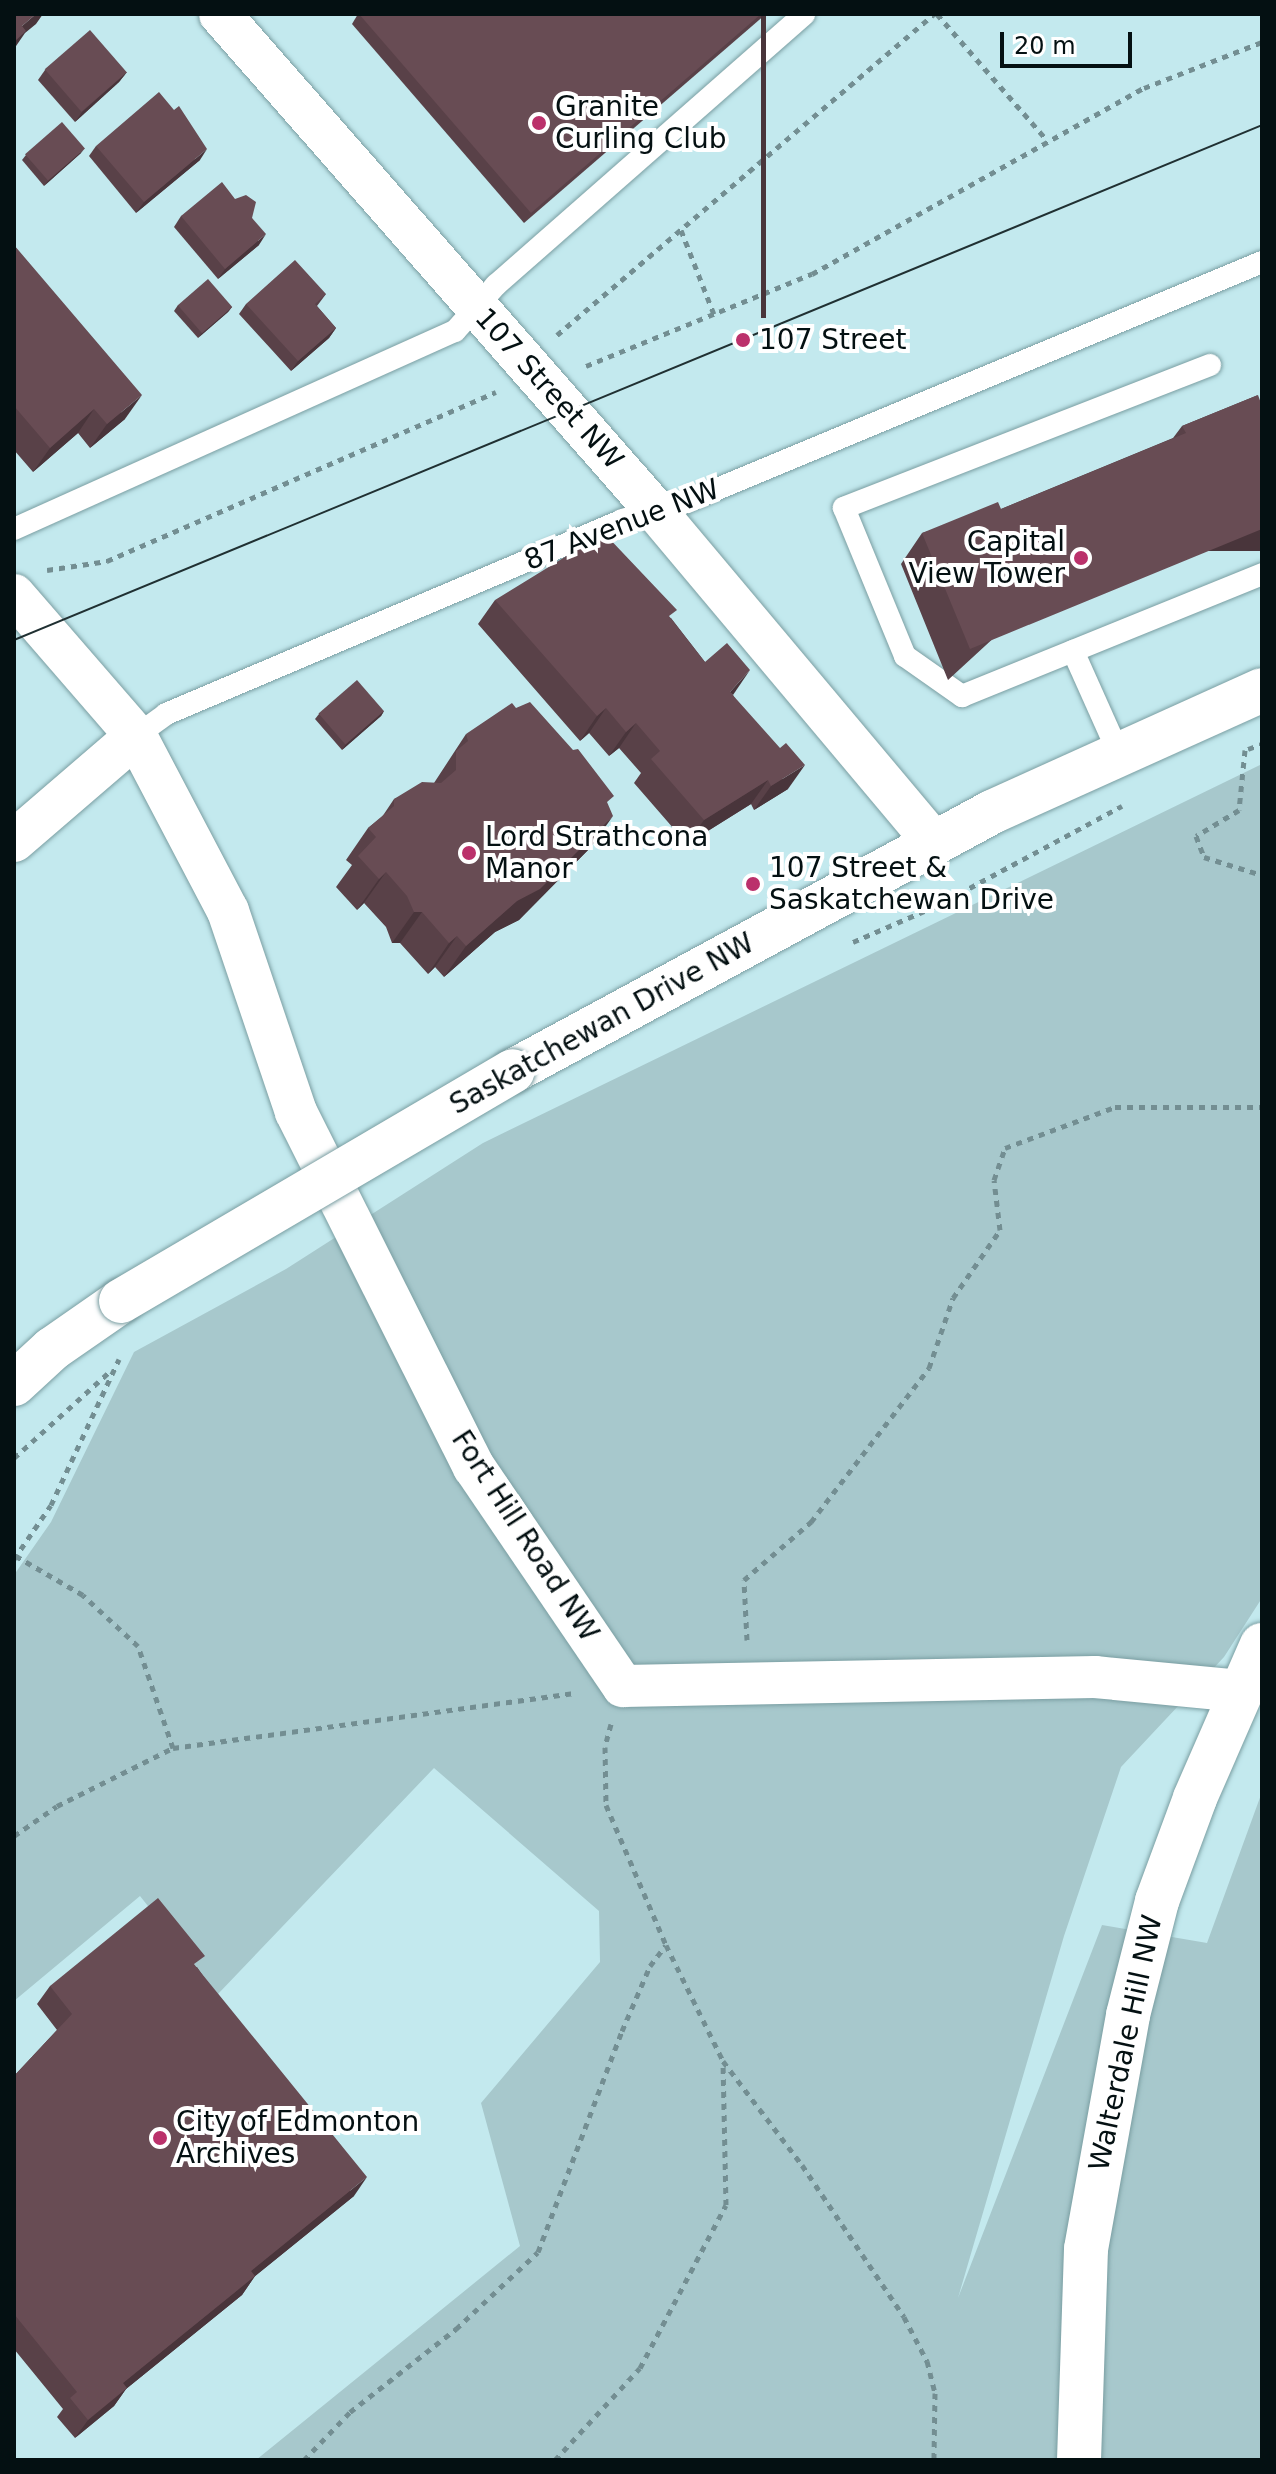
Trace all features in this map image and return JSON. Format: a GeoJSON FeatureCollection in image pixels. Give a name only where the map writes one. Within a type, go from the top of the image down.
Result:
{"type":"FeatureCollection","features":[{"type":"Feature","properties":{"kind":"main road","name":"Saskatchewan Drive NW"},"geometry":{"type":"LineString","coordinates":[[14,1384],[52,1349],[121,1301],[513,1071],[934,842],[1262,690]]}},
{"type":"Feature","properties":{"kind":"main road","name":"Walterdale Hill NW"},"geometry":{"type":"LineString","coordinates":[[1079,2460],[1086,2249],[1104,2127],[1157,1901],[1240,1691],[1262,1645]]}},
{"type":"Feature","properties":{"kind":"street","name":"107 Street NW"},"geometry":{"type":"LineString","coordinates":[[239,21],[476,307],[655,510],[934,842]]}},
{"type":"Feature","properties":{"kind":"street","name":"Fort Hill Road NW"},"geometry":{"type":"LineString","coordinates":[[28,584],[136,736],[228,911],[296,1112],[474,1467],[623,1686]]}},
{"type":"Feature","properties":{"kind":"street","name":"87 Avenue NW"},"geometry":{"type":"LineString","coordinates":[[14,841],[136,736]]}},
{"type":"Feature","properties":{"kind":"street"},"geometry":{"type":"LineString","coordinates":[[623,1686],[748,1681],[1095,1677],[1240,1691]]}},
{"type":"Feature","properties":{"kind":"lane"},"geometry":{"type":"LineString","coordinates":[[14,529],[415,352],[455,331],[476,307],[804,14]]}},
{"type":"Feature","properties":{"kind":"lane","name":"87 Avenue NW"},"geometry":{"type":"LineString","coordinates":[[136,736],[166,714],[1262,262]]}},
{"type":"Feature","properties":{"kind":"lane"},"geometry":{"type":"LineString","coordinates":[[1210,365],[844,508],[905,656],[962,696],[1262,574]]}},
{"type":"Feature","properties":{"kind":"lane"},"geometry":{"type":"LineString","coordinates":[[1073,651],[1119,754]]}},
{"type":"Feature","properties":{"kind":"path"},"geometry":{"type":"LineString","coordinates":[[551,341],[935,14],[1047,140]]}},
{"type":"Feature","properties":{"kind":"path"},"geometry":{"type":"LineString","coordinates":[[576,370],[812,274],[1144,88],[1262,42]]}},
{"type":"Feature","properties":{"kind":"path"},"geometry":{"type":"LineString","coordinates":[[681,230],[714,314]]}},
{"type":"Feature","properties":{"kind":"path"},"geometry":{"type":"LineString","coordinates":[[28,584],[67,564],[107,561],[467,408],[505,386]]}},
{"type":"Feature","properties":{"kind":"path"},"geometry":{"type":"LineString","coordinates":[[1230,756],[1262,744]]}},
{"type":"Feature","properties":{"kind":"path"},"geometry":{"type":"LineString","coordinates":[[1245,750],[1239,810],[1196,836],[1204,857],[1262,875]]}},
{"type":"Feature","properties":{"kind":"path"},"geometry":{"type":"LineString","coordinates":[[840,947],[938,905],[1132,801]]}},
{"type":"Feature","properties":{"kind":"path"},"geometry":{"type":"LineString","coordinates":[[748,1681],[744,1580],[811,1522],[929,1368],[953,1298],[1000,1230],[994,1180],[1005,1148],[1115,1107],[1262,1107]]}},
{"type":"Feature","properties":{"kind":"path"},"geometry":{"type":"LineString","coordinates":[[14,1458],[112,1370],[131,1348]]}},
{"type":"Feature","properties":{"kind":"path"},"geometry":{"type":"LineString","coordinates":[[112,1370],[51,1505],[15,1558],[83,1595],[138,1646],[173,1748]]}},
{"type":"Feature","properties":{"kind":"path"},"geometry":{"type":"LineString","coordinates":[[14,1836],[57,1806],[173,1748],[623,1686],[605,1747],[603,1791],[666,1945],[723,2061],[802,2165],[904,2317],[927,2361],[935,2393],[934,2460]]}},
{"type":"Feature","properties":{"kind":"path"},"geometry":{"type":"LineString","coordinates":[[304,2460],[350,2412],[456,2329],[538,2252],[622,2031],[650,1966],[666,1945]]}},
{"type":"Feature","properties":{"kind":"path"},"geometry":{"type":"LineString","coordinates":[[555,2460],[640,2368],[726,2205],[723,2061]]}},
{"type":"Feature","properties":{"kind":"shaded area"},"geometry":{"type":"Polygon","coordinates":[[[1262,764],[1262,1598],[1224,1657],[1121,1767],[1064,1936],[958,2298],[1102,1925],[1207,1943],[1262,1792],[1262,2460],[256,2460],[520,2246],[481,2103],[600,1962],[599,1911],[434,1768],[218,1994],[140,1896],[14,2001],[14,1575],[51,1522],[134,1352],[286,1269],[483,1143],[1262,764]]]}},
{"type":"Feature","properties":{"kind":"building"},"geometry":{"type":"Polygon","coordinates":[[[14,14],[36,14],[22,26],[26,31],[14,42],[14,14]]]}},
{"type":"Feature","properties":{"kind":"building","name":"Granite Curling Club"},"geometry":{"type":"Polygon","coordinates":[[[359,14],[761,14],[531,213],[359,14]]]}},
{"type":"Feature","properties":{"kind":"building"},"geometry":{"type":"Polygon","coordinates":[[[90,30],[127,72],[81,112],[45,69],[90,30]]]}},
{"type":"Feature","properties":{"kind":"building"},"geometry":{"type":"Polygon","coordinates":[[[159,92],[174,110],[179,106],[207,149],[144,202],[96,146],[159,92]]]}},
{"type":"Feature","properties":{"kind":"building"},"geometry":{"type":"Polygon","coordinates":[[[62,122],[85,148],[48,181],[25,154],[62,122]]]}},
{"type":"Feature","properties":{"kind":"building"},"geometry":{"type":"Polygon","coordinates":[[[222,182],[235,199],[246,195],[256,202],[252,218],[266,234],[225,269],[181,216],[222,182]]]}},
{"type":"Feature","properties":{"kind":"building"},"geometry":{"type":"Polygon","coordinates":[[[14,245],[142,395],[107,424],[94,409],[50,448],[14,406],[14,245]]]}},
{"type":"Feature","properties":{"kind":"building"},"geometry":{"type":"Polygon","coordinates":[[[295,260],[326,294],[315,304],[336,328],[298,361],[246,304],[295,260]]]}},
{"type":"Feature","properties":{"kind":"building"},"geometry":{"type":"Polygon","coordinates":[[[208,279],[232,307],[202,333],[178,305],[208,279]]]}},
{"type":"Feature","properties":{"kind":"building","name":"Capital View Tower"},"geometry":{"type":"Polygon","coordinates":[[[1258,395],[1262,406],[1262,529],[970,649],[922,533],[998,502],[1001,509],[1186,433],[1182,426],[1258,395]]]}},
{"type":"Feature","properties":{"kind":"building"},"geometry":{"type":"Polygon","coordinates":[[[604,533],[677,610],[669,616],[705,662],[727,643],[750,670],[730,692],[780,748],[786,743],[805,765],[771,786],[768,780],[704,820],[651,759],[660,751],[636,723],[626,732],[606,708],[597,716],[495,600],[604,533]]]}},
{"type":"Feature","properties":{"kind":"building"},"geometry":{"type":"Polygon","coordinates":[[[357,680],[384,711],[345,744],[319,713],[357,680]]]}},
{"type":"Feature","properties":{"kind":"building","name":"Lord Strathcona Manor"},"geometry":{"type":"Polygon","coordinates":[[[530,702],[573,750],[578,749],[614,796],[607,802],[613,816],[540,889],[517,901],[466,946],[457,936],[449,943],[422,912],[414,912],[407,896],[386,872],[379,879],[358,856],[376,837],[368,828],[394,806],[394,799],[422,782],[441,783],[456,770],[456,751],[468,741],[466,734],[512,703],[516,708],[530,702]]]}},
{"type":"Feature","properties":{"kind":"building","name":"City of Edmonton Archives"},"geometry":{"type":"Polygon","coordinates":[[[158,1898],[205,1956],[194,1964],[367,2177],[251,2271],[255,2276],[123,2383],[127,2388],[88,2420],[70,2398],[77,2392],[14,2314],[14,2076],[72,2014],[50,1986],[158,1898]]]}},
{"type":"Feature","properties":{"kind":"tram line"},"geometry":{"type":"LineString","coordinates":[[14,640],[1262,125]]}},
{"type":"Feature","properties":{"kind":"place","name":"Granite Curling Club"},"geometry":{"type":"Point","coordinates":[539,123]}},
{"type":"Feature","properties":{"kind":"place","name":"107 Street"},"geometry":{"type":"Point","coordinates":[743,340]}},
{"type":"Feature","properties":{"kind":"place","name":"Capital View Tower"},"geometry":{"type":"Point","coordinates":[1081,558]}},
{"type":"Feature","properties":{"kind":"place","name":"Lord Strathcona Manor"},"geometry":{"type":"Point","coordinates":[469,853]}},
{"type":"Feature","properties":{"kind":"place","name":"107 Street & Saskatchewan Drive"},"geometry":{"type":"Point","coordinates":[753,884]}},
{"type":"Feature","properties":{"kind":"place","name":"City of Edmonton Archives"},"geometry":{"type":"Point","coordinates":[160,2138]}}]}
